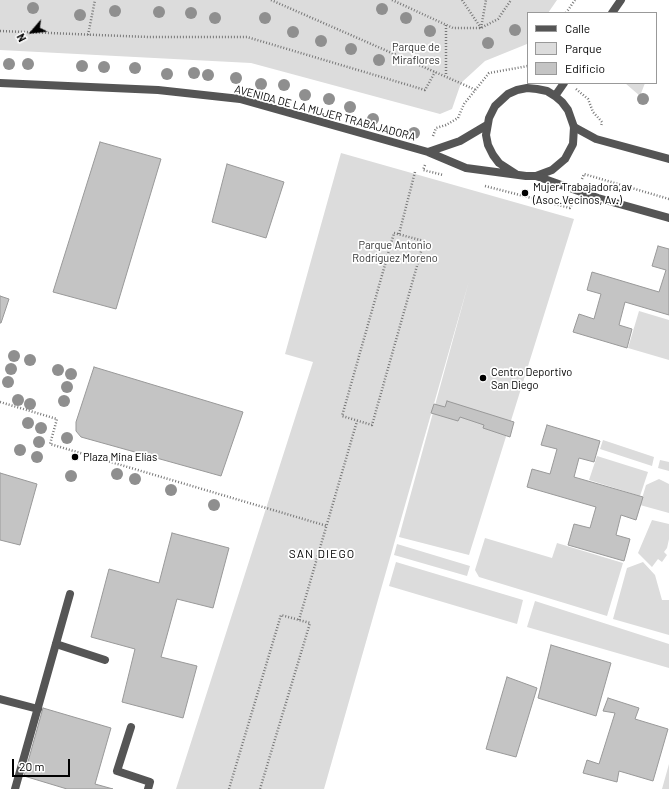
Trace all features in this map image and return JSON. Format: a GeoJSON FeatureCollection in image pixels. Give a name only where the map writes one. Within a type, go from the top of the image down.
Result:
{"type":"FeatureCollection","features":[{"type":"Feature","properties":{"kind":"street"},"geometry":{"type":"LineString","coordinates":[[613,12],[621,0]]}},
{"type":"Feature","properties":{"kind":"street","name":"AVENIDA DE LA MUJER TRABAJADORA"},"geometry":{"type":"LineString","coordinates":[[0,83],[158,90],[240,99],[428,152],[466,168],[516,174]]}},
{"type":"Feature","properties":{"kind":"street"},"geometry":{"type":"LineString","coordinates":[[556,96],[563,84]]}},
{"type":"Feature","properties":{"kind":"street"},"geometry":{"type":"LineString","coordinates":[[536,176],[552,170],[565,159],[573,144],[574,127],[568,110],[556,96],[537,89],[527,88],[508,94],[495,106],[488,118],[486,135],[488,145],[499,163],[516,174],[536,176],[598,198],[669,218]]}},
{"type":"Feature","properties":{"kind":"street"},"geometry":{"type":"LineString","coordinates":[[428,152],[460,141],[487,125]]}},
{"type":"Feature","properties":{"kind":"street"},"geometry":{"type":"LineString","coordinates":[[574,127],[596,139],[669,159]]}},
{"type":"Feature","properties":{"kind":"street"},"geometry":{"type":"LineString","coordinates":[[15,789],[70,594]]}},
{"type":"Feature","properties":{"kind":"street"},"geometry":{"type":"LineString","coordinates":[[56,644],[105,660]]}},
{"type":"Feature","properties":{"kind":"street"},"geometry":{"type":"LineString","coordinates":[[0,699],[38,709]]}},
{"type":"Feature","properties":{"kind":"street"},"geometry":{"type":"LineString","coordinates":[[131,727],[117,771],[150,782],[148,789]]}},
{"type":"Feature","properties":{"kind":"path"},"geometry":{"type":"LineString","coordinates":[[88,35],[95,0]]}},
{"type":"Feature","properties":{"kind":"path"},"geometry":{"type":"LineString","coordinates":[[271,0],[476,90]]}},
{"type":"Feature","properties":{"kind":"path"},"geometry":{"type":"LineString","coordinates":[[392,0],[453,28],[481,28],[498,19],[511,0]]}},
{"type":"Feature","properties":{"kind":"path"},"geometry":{"type":"LineString","coordinates":[[462,0],[481,28]]}},
{"type":"Feature","properties":{"kind":"path"},"geometry":{"type":"LineString","coordinates":[[481,28],[486,0]]}},
{"type":"Feature","properties":{"kind":"path"},"geometry":{"type":"LineString","coordinates":[[567,12],[575,0]]}},
{"type":"Feature","properties":{"kind":"path"},"geometry":{"type":"LineString","coordinates":[[446,24],[446,76]]}},
{"type":"Feature","properties":{"kind":"path"},"geometry":{"type":"LineString","coordinates":[[0,31],[148,37],[247,37],[424,90],[436,72]]}},
{"type":"Feature","properties":{"kind":"path"},"geometry":{"type":"LineString","coordinates":[[432,140],[436,128],[446,125],[458,118],[464,104],[489,72],[527,66]]}},
{"type":"Feature","properties":{"kind":"path"},"geometry":{"type":"LineString","coordinates":[[584,95],[588,99],[593,112],[602,122]]}},
{"type":"Feature","properties":{"kind":"path"},"geometry":{"type":"LineString","coordinates":[[424,167],[424,170],[447,176]]}},
{"type":"Feature","properties":{"kind":"path"},"geometry":{"type":"LineString","coordinates":[[398,234],[415,172]]}},
{"type":"Feature","properties":{"kind":"path"},"geometry":{"type":"LineString","coordinates":[[584,174],[669,199]]}},
{"type":"Feature","properties":{"kind":"path"},"geometry":{"type":"LineString","coordinates":[[477,184],[570,208],[572,202]]}},
{"type":"Feature","properties":{"kind":"path"},"geometry":{"type":"LineString","coordinates":[[394,233],[424,241],[372,425],[357,421],[342,416],[394,233]]}},
{"type":"Feature","properties":{"kind":"path"},"geometry":{"type":"LineString","coordinates":[[0,402],[57,419],[50,444],[327,526]]}},
{"type":"Feature","properties":{"kind":"path"},"geometry":{"type":"LineString","coordinates":[[299,620],[357,421]]}},
{"type":"Feature","properties":{"kind":"path"},"geometry":{"type":"LineString","coordinates":[[229,789],[281,615],[310,623],[260,789]]}},
{"type":"Feature","properties":{"kind":"green space","name":"Parque de Miraflores"},"geometry":{"type":"Polygon","coordinates":[[[0,0],[557,0],[549,12],[527,12],[527,44],[485,61],[461,83],[452,109],[440,114],[251,63],[0,50],[0,0]]]}},
{"type":"Feature","properties":{"kind":"green space"},"geometry":{"type":"Polygon","coordinates":[[[626,84],[645,84],[640,96],[626,84]]]}},
{"type":"Feature","properties":{"kind":"green space","name":"Parque Antonio Rodríguez Moreno"},"geometry":{"type":"Polygon","coordinates":[[[341,153],[574,219],[469,555],[399,537],[469,281],[324,789],[176,789],[313,362],[285,354],[341,153]]]}},
{"type":"Feature","properties":{"kind":"green space"},"geometry":{"type":"Polygon","coordinates":[[[639,311],[669,320],[669,360],[628,348],[639,311]]]}},
{"type":"Feature","properties":{"kind":"green space"},"geometry":{"type":"Polygon","coordinates":[[[603,440],[654,457],[652,466],[600,449],[603,440]]]}},
{"type":"Feature","properties":{"kind":"green space"},"geometry":{"type":"Polygon","coordinates":[[[597,456],[648,472],[640,496],[589,480],[597,456]]]}},
{"type":"Feature","properties":{"kind":"green space"},"geometry":{"type":"Polygon","coordinates":[[[660,460],[669,462],[669,471],[658,468],[660,460]]]}},
{"type":"Feature","properties":{"kind":"green space"},"geometry":{"type":"Polygon","coordinates":[[[659,479],[669,484],[669,513],[640,505],[646,485],[659,479]]]}},
{"type":"Feature","properties":{"kind":"green space"},"geometry":{"type":"Polygon","coordinates":[[[652,520],[669,524],[669,539],[667,548],[664,552],[667,555],[662,562],[658,559],[652,567],[638,553],[652,520]]]}},
{"type":"Feature","properties":{"kind":"green space"},"geometry":{"type":"Polygon","coordinates":[[[485,538],[552,558],[557,543],[623,563],[607,616],[479,577],[475,570],[485,538]]]}},
{"type":"Feature","properties":{"kind":"green space"},"geometry":{"type":"Polygon","coordinates":[[[397,544],[470,566],[467,576],[394,555],[397,544]]]}},
{"type":"Feature","properties":{"kind":"green space"},"geometry":{"type":"Polygon","coordinates":[[[396,562],[523,600],[517,624],[389,586],[396,562]]]}},
{"type":"Feature","properties":{"kind":"green space"},"geometry":{"type":"Polygon","coordinates":[[[643,562],[655,575],[662,600],[669,600],[669,635],[613,619],[627,568],[643,562]]]}},
{"type":"Feature","properties":{"kind":"green space"},"geometry":{"type":"Polygon","coordinates":[[[535,601],[669,644],[669,668],[527,627],[535,601]]]}},
{"type":"Feature","properties":{"kind":"green space"},"geometry":{"type":"Polygon","coordinates":[[[669,764],[669,789],[662,789],[669,764]]]}},
{"type":"Feature","properties":{"kind":"building"},"geometry":{"type":"Polygon","coordinates":[[[100,142],[161,159],[116,309],[53,292],[100,142]]]}},
{"type":"Feature","properties":{"kind":"building"},"geometry":{"type":"Polygon","coordinates":[[[227,164],[284,182],[266,238],[212,222],[227,164]]]}},
{"type":"Feature","properties":{"kind":"building"},"geometry":{"type":"Polygon","coordinates":[[[658,246],[669,249],[669,315],[625,302],[619,325],[632,329],[627,348],[573,332],[579,314],[594,319],[601,294],[587,290],[592,272],[659,292],[666,270],[652,266],[658,246]]]}},
{"type":"Feature","properties":{"kind":"building"},"geometry":{"type":"Polygon","coordinates":[[[0,296],[9,299],[1,323],[0,323],[0,296]]]}},
{"type":"Feature","properties":{"kind":"building"},"geometry":{"type":"Polygon","coordinates":[[[94,367],[243,412],[221,476],[81,437],[76,431],[76,422],[94,367]]]}},
{"type":"Feature","properties":{"kind":"building"},"geometry":{"type":"Polygon","coordinates":[[[447,401],[514,422],[510,437],[483,428],[484,425],[460,417],[458,421],[431,413],[434,404],[445,407],[447,401]]]}},
{"type":"Feature","properties":{"kind":"building"},"geometry":{"type":"Polygon","coordinates":[[[547,425],[600,441],[594,462],[579,458],[574,477],[643,497],[636,520],[621,515],[616,535],[630,539],[624,561],[568,545],[574,524],[590,528],[596,507],[527,487],[532,469],[550,474],[557,449],[541,445],[547,425]]]}},
{"type":"Feature","properties":{"kind":"building"},"geometry":{"type":"Polygon","coordinates":[[[0,473],[37,484],[20,545],[0,540],[0,473]]]}},
{"type":"Feature","properties":{"kind":"building"},"geometry":{"type":"Polygon","coordinates":[[[172,533],[229,548],[213,608],[177,599],[161,657],[197,666],[183,718],[122,702],[135,649],[91,637],[109,569],[159,583],[172,533]]]}},
{"type":"Feature","properties":{"kind":"building"},"geometry":{"type":"Polygon","coordinates":[[[551,645],[611,663],[596,716],[538,698],[551,645]]]}},
{"type":"Feature","properties":{"kind":"building"},"geometry":{"type":"Polygon","coordinates":[[[507,677],[537,688],[516,757],[486,749],[507,677]]]}},
{"type":"Feature","properties":{"kind":"building"},"geometry":{"type":"Polygon","coordinates":[[[608,698],[639,708],[635,719],[668,729],[653,781],[619,771],[617,782],[583,773],[587,760],[599,764],[615,713],[603,711],[608,698]]]}},
{"type":"Feature","properties":{"kind":"building"},"geometry":{"type":"Polygon","coordinates":[[[43,708],[111,728],[95,784],[113,789],[67,789],[24,776],[43,708]]]}},
{"type":"Feature","properties":{"kind":"place","name":"Mujer Trabajadora,av (Asoc.Vecinos, Av.)"},"geometry":{"type":"Point","coordinates":[525,193]}},
{"type":"Feature","properties":{"kind":"place","name":"Centro Deportivo San Diego"},"geometry":{"type":"Point","coordinates":[483,378]}},
{"type":"Feature","properties":{"kind":"place","name":"Plaza Mina Elías"},"geometry":{"type":"Point","coordinates":[75,457]}},
{"type":"Feature","properties":{"kind":"district","name":"SAN DIEGO"},"geometry":{"type":"Point","coordinates":[322,554]}}]}
